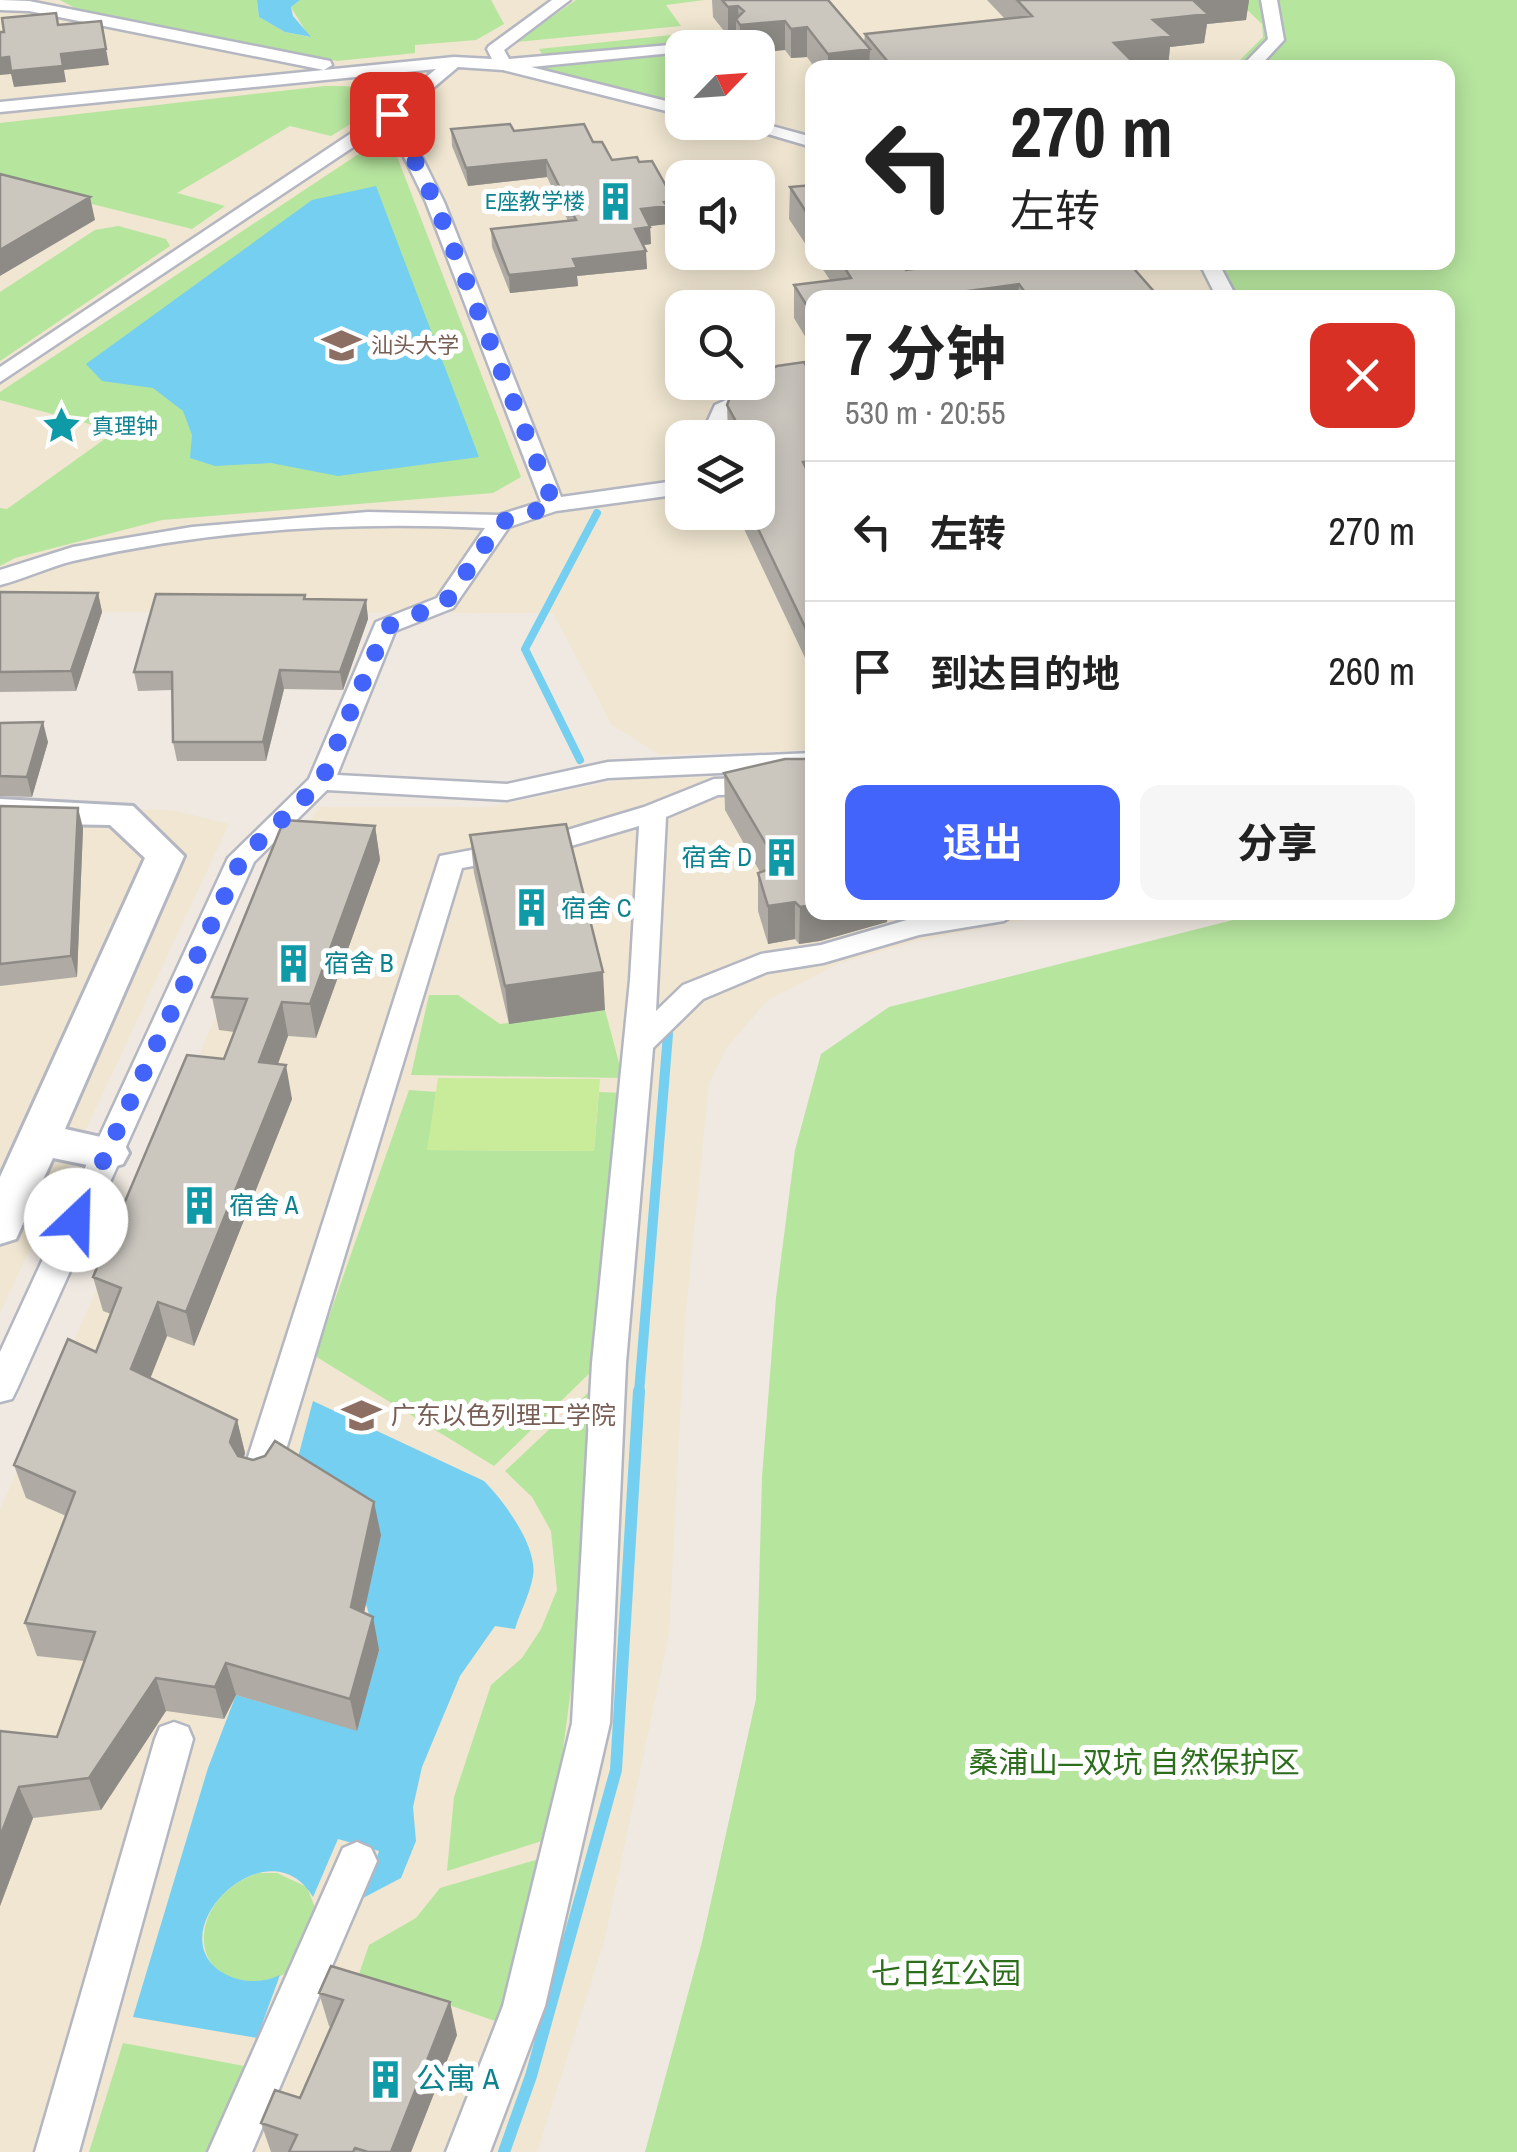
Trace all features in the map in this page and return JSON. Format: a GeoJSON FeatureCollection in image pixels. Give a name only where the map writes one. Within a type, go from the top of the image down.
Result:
{"type":"FeatureCollection","features":[{"type":"Feature","properties":{"kind":"street"},"geometry":{"type":"LineString","coordinates":[[499,57],[562,0]]}},
{"type":"Feature","properties":{"kind":"street"},"geometry":{"type":"LineString","coordinates":[[1256,60],[1276,40],[1269,0]]}},
{"type":"Feature","properties":{"kind":"street"},"geometry":{"type":"LineString","coordinates":[[0,24],[34,3]]}},
{"type":"Feature","properties":{"kind":"street"},"geometry":{"type":"LineString","coordinates":[[0,5],[34,3],[357,71]]}},
{"type":"Feature","properties":{"kind":"street"},"geometry":{"type":"LineString","coordinates":[[0,107],[454,62],[721,27]]}},
{"type":"Feature","properties":{"kind":"street"},"geometry":{"type":"LineString","coordinates":[[499,57],[665,46]]}},
{"type":"Feature","properties":{"kind":"street"},"geometry":{"type":"LineString","coordinates":[[499,57],[665,105]]}},
{"type":"Feature","properties":{"kind":"street"},"geometry":{"type":"LineString","coordinates":[[0,376],[382,120],[454,62]]}},
{"type":"Feature","properties":{"kind":"street"},"geometry":{"type":"LineString","coordinates":[[382,120],[435,202],[554,505]]}},
{"type":"Feature","properties":{"kind":"street"},"geometry":{"type":"LineString","coordinates":[[775,133],[805,140]]}},
{"type":"Feature","properties":{"kind":"street"},"geometry":{"type":"LineString","coordinates":[[718,420],[722,409],[780,381]]}},
{"type":"Feature","properties":{"kind":"street"},"geometry":{"type":"LineString","coordinates":[[0,578],[34,562],[219,528],[362,517],[501,522],[554,505],[665,489]]}},
{"type":"Feature","properties":{"kind":"street"},"geometry":{"type":"LineString","coordinates":[[0,1389],[242,858],[321,782],[386,627],[445,603],[501,522]]}},
{"type":"Feature","properties":{"kind":"street"},"geometry":{"type":"LineString","coordinates":[[321,782],[508,792],[608,770],[805,761]]}},
{"type":"Feature","properties":{"kind":"street"},"geometry":{"type":"LineString","coordinates":[[260,1476],[450,862],[554,844],[654,813],[714,787],[805,784]]}},
{"type":"Feature","properties":{"kind":"street"},"geometry":{"type":"LineString","coordinates":[[0,811],[120,814],[165,856],[0,1227]]}},
{"type":"Feature","properties":{"kind":"street"},"geometry":{"type":"LineString","coordinates":[[468,2152],[524,2006],[592,1723],[608,1363],[644,980],[654,813]]}},
{"type":"Feature","properties":{"kind":"street"},"geometry":{"type":"LineString","coordinates":[[636,1047],[693,992],[761,963],[823,954],[917,926],[954,920]]}},
{"type":"Feature","properties":{"kind":"street"},"geometry":{"type":"LineString","coordinates":[[39,1140],[107,1153]]}},
{"type":"Feature","properties":{"kind":"street"},"geometry":{"type":"LineString","coordinates":[[57,2152],[174,1739]]}},
{"type":"Feature","properties":{"kind":"street"},"geometry":{"type":"LineString","coordinates":[[230,2152],[357,1861]]}},
{"type":"Feature","properties":{"kind":"shaded area","name":"汕头大学"},"geometry":{"type":"Polygon","coordinates":[[[0,0],[1237,0],[1262,24],[1263,37],[1240,60],[805,60],[805,270],[1200,270],[1216,290],[805,290],[805,750],[660,755],[612,725],[553,613],[0,612],[0,0]]]}},
{"type":"Feature","properties":{"kind":"shaded area","name":"广东以色列理工学院"},"geometry":{"type":"Polygon","coordinates":[[[805,773],[805,920],[1022,920],[914,942],[838,964],[768,1000],[727,1047],[709,1083],[685,1320],[669,1634],[604,1942],[537,2152],[0,2152],[0,1510],[286,856],[320,807],[491,807],[617,780],[805,773]]]}},
{"type":"Feature","properties":{"kind":"shaded area"},"geometry":{"type":"Polygon","coordinates":[[[0,801],[176,811],[229,824],[0,1313],[0,801]]]}},
{"type":"Feature","properties":{"kind":"green space"},"geometry":{"type":"Polygon","coordinates":[[[60,0],[257,0],[259,17],[285,32],[309,37],[291,7],[300,0],[491,0],[504,24],[476,40],[415,45],[415,53],[337,61],[79,10],[60,0]]]}},
{"type":"Feature","properties":{"kind":"green space"},"geometry":{"type":"Polygon","coordinates":[[[576,0],[704,0],[666,5],[681,26],[516,42],[576,0]]]}},
{"type":"Feature","properties":{"kind":"green space","name":"桑浦山—双坑 自然保护区"},"geometry":{"type":"Polygon","coordinates":[[[1237,0],[1517,0],[1517,2152],[645,2152],[702,1942],[756,1699],[762,1477],[776,1298],[795,1150],[821,1054],[889,1007],[1233,920],[1455,920],[1455,290],[1216,290],[1200,270],[1455,270],[1455,60],[1240,60],[1263,37],[1262,24],[1237,0]]]}},
{"type":"Feature","properties":{"kind":"green space"},"geometry":{"type":"Polygon","coordinates":[[[665,36],[665,44],[544,57],[539,49],[665,36]]]}},
{"type":"Feature","properties":{"kind":"green space"},"geometry":{"type":"Polygon","coordinates":[[[665,52],[665,102],[533,67],[665,52]]]}},
{"type":"Feature","properties":{"kind":"green space"},"geometry":{"type":"Polygon","coordinates":[[[325,86],[361,89],[378,100],[370,112],[331,136],[290,126],[177,193],[225,206],[192,229],[0,181],[0,123],[325,86]]]}},
{"type":"Feature","properties":{"kind":"green space"},"geometry":{"type":"Polygon","coordinates":[[[383,146],[394,149],[521,477],[493,493],[162,520],[15,558],[0,566],[0,508],[7,509],[116,431],[0,400],[0,392],[357,155],[383,146]]]}},
{"type":"Feature","properties":{"kind":"green space"},"geometry":{"type":"Polygon","coordinates":[[[118,226],[166,239],[170,246],[0,361],[0,292],[95,230],[118,226]]]}},
{"type":"Feature","properties":{"kind":"green space"},"geometry":{"type":"Polygon","coordinates":[[[429,995],[458,995],[500,1024],[605,1010],[623,1078],[411,1075],[429,995]]]}},
{"type":"Feature","properties":{"kind":"green space"},"geometry":{"type":"Polygon","coordinates":[[[438,1078],[600,1079],[594,1151],[427,1150],[438,1078]]]}},
{"type":"Feature","properties":{"kind":"green space"},"geometry":{"type":"Polygon","coordinates":[[[409,1090],[436,1092],[428,1150],[594,1151],[599,1092],[623,1093],[598,1365],[494,1466],[315,1356],[409,1090]]]}},
{"type":"Feature","properties":{"kind":"green space"},"geometry":{"type":"Polygon","coordinates":[[[590,1391],[583,1600],[551,1838],[447,1871],[454,1797],[491,1685],[522,1658],[541,1629],[557,1590],[551,1531],[532,1497],[505,1471],[590,1391]]]}},
{"type":"Feature","properties":{"kind":"green space"},"geometry":{"type":"Polygon","coordinates":[[[546,1857],[501,2023],[359,1974],[369,1945],[416,1918],[440,1888],[546,1857]]]}},
{"type":"Feature","properties":{"kind":"green space"},"geometry":{"type":"Polygon","coordinates":[[[258,1873],[277,1873],[307,1887],[319,1918],[291,1969],[266,1980],[239,1980],[220,1972],[208,1958],[204,1941],[207,1921],[217,1902],[234,1885],[258,1873]]]}},
{"type":"Feature","properties":{"kind":"green space"},"geometry":{"type":"Polygon","coordinates":[[[123,2043],[244,2066],[208,2152],[89,2152],[123,2043]]]}},
{"type":"Feature","properties":{"kind":"water"},"geometry":{"type":"Polygon","coordinates":[[[257,0],[300,0],[291,7],[293,16],[311,37],[285,32],[259,17],[257,0]]]}},
{"type":"Feature","properties":{"kind":"water"},"geometry":{"type":"Polygon","coordinates":[[[376,186],[479,457],[338,476],[271,463],[215,466],[190,458],[192,435],[183,411],[153,388],[102,381],[86,364],[312,200],[376,186]]]}},
{"type":"Feature","properties":{"kind":"water"},"geometry":{"type":"Polygon","coordinates":[[[313,1401],[484,1481],[510,1512],[525,1538],[533,1564],[530,1589],[515,1629],[495,1626],[460,1676],[422,1767],[413,1807],[416,1841],[401,1878],[363,1898],[379,1851],[338,1839],[313,1897],[293,1877],[270,1871],[246,1878],[225,1893],[209,1913],[202,1936],[207,1958],[227,1975],[240,1980],[267,1980],[280,1975],[257,2038],[133,2017],[208,1768],[236,1695],[357,1730],[379,1650],[366,1604],[297,1461],[313,1401]]]}},
{"type":"Feature","properties":{"kind":"building"},"geometry":{"type":"Polygon","coordinates":[[[722,0],[828,0],[870,49],[828,54],[807,27],[791,29],[785,21],[740,25],[736,19],[744,11],[738,6],[728,7],[722,0]]]}},
{"type":"Feature","properties":{"kind":"building"},"geometry":{"type":"Polygon","coordinates":[[[1017,0],[1193,0],[1208,14],[1153,20],[1172,36],[1114,43],[1131,60],[886,60],[865,34],[1032,16],[1017,0]]]}},
{"type":"Feature","properties":{"kind":"building"},"geometry":{"type":"Polygon","coordinates":[[[56,13],[58,25],[101,21],[106,49],[61,54],[63,66],[11,71],[9,57],[0,58],[2,18],[56,13]]]}},
{"type":"Feature","properties":{"kind":"building"},"geometry":{"type":"Polygon","coordinates":[[[510,124],[514,131],[584,124],[593,142],[602,142],[612,160],[637,157],[639,162],[652,161],[665,184],[665,206],[641,209],[650,227],[635,229],[646,251],[573,259],[577,268],[509,275],[491,229],[576,220],[546,160],[466,168],[451,129],[510,124]]]}},
{"type":"Feature","properties":{"kind":"building"},"geometry":{"type":"Polygon","coordinates":[[[0,174],[90,197],[0,250],[0,174]]]}},
{"type":"Feature","properties":{"kind":"building"},"geometry":{"type":"Polygon","coordinates":[[[805,186],[805,210],[790,187],[805,186]]]}},
{"type":"Feature","properties":{"kind":"building"},"geometry":{"type":"Polygon","coordinates":[[[846,270],[1135,270],[1153,290],[1023,290],[1019,284],[975,290],[805,290],[805,303],[794,285],[851,278],[846,270]]]}},
{"type":"Feature","properties":{"kind":"building"},"geometry":{"type":"Polygon","coordinates":[[[805,364],[805,627],[759,530],[775,530],[775,420],[735,420],[727,405],[729,400],[775,400],[775,367],[805,364]]]}},
{"type":"Feature","properties":{"kind":"building"},"geometry":{"type":"Polygon","coordinates":[[[0,592],[98,593],[71,671],[0,672],[0,592]]]}},
{"type":"Feature","properties":{"kind":"building"},"geometry":{"type":"Polygon","coordinates":[[[156,594],[305,595],[304,599],[366,600],[340,672],[280,670],[263,742],[173,742],[172,672],[134,672],[156,594]]]}},
{"type":"Feature","properties":{"kind":"building"},"geometry":{"type":"Polygon","coordinates":[[[43,722],[27,777],[0,776],[0,723],[43,722]]]}},
{"type":"Feature","properties":{"kind":"building"},"geometry":{"type":"Polygon","coordinates":[[[785,759],[805,759],[805,906],[795,902],[768,906],[758,873],[779,866],[724,773],[785,759]]]}},
{"type":"Feature","properties":{"kind":"building"},"geometry":{"type":"Polygon","coordinates":[[[0,806],[78,808],[71,956],[0,964],[0,806]]]}},
{"type":"Feature","properties":{"kind":"building"},"geometry":{"type":"Polygon","coordinates":[[[284,820],[375,826],[310,1004],[282,1002],[259,1062],[286,1065],[186,1312],[158,1302],[131,1369],[237,1420],[230,1442],[238,1456],[253,1460],[265,1456],[275,1441],[374,1502],[351,1607],[373,1617],[350,1699],[226,1663],[215,1687],[156,1678],[89,1778],[19,1787],[0,1837],[0,1731],[57,1737],[95,1632],[25,1623],[75,1492],[14,1465],[68,1339],[96,1352],[121,1288],[93,1277],[187,1055],[224,1059],[247,999],[212,997],[284,820]]]}},
{"type":"Feature","properties":{"kind":"building"},"geometry":{"type":"Polygon","coordinates":[[[566,824],[603,972],[505,986],[470,835],[566,824]]]}},
{"type":"Feature","properties":{"kind":"building","name":"公寓 A"},"geometry":{"type":"Polygon","coordinates":[[[331,1966],[450,2002],[391,2152],[355,2148],[353,2152],[289,2152],[297,2135],[261,2123],[275,2090],[300,2098],[343,2000],[319,1993],[331,1966]]]}},
{"type":"Feature","properties":{"kind":"waterway"},"geometry":{"type":"LineString","coordinates":[[580,760],[525,649],[597,513]]}},
{"type":"Feature","properties":{"kind":"waterway"},"geometry":{"type":"LineString","coordinates":[[639,1393],[668,1034]]}},
{"type":"Feature","properties":{"kind":"waterway"},"geometry":{"type":"LineString","coordinates":[[504,2152],[531,2076],[616,1770],[639,1391]]}},
{"type":"Feature","properties":{"kind":"place","name":"E座教学楼"},"geometry":{"type":"Point","coordinates":[615,201]}},
{"type":"Feature","properties":{"kind":"place","name":"汕头大学"},"geometry":{"type":"Point","coordinates":[341,345]}},
{"type":"Feature","properties":{"kind":"place","name":"真理钟"},"geometry":{"type":"Point","coordinates":[62,426]}},
{"type":"Feature","properties":{"kind":"place","name":"宿舍 D"},"geometry":{"type":"Point","coordinates":[782,857]}},
{"type":"Feature","properties":{"kind":"place","name":"宿舍 C"},"geometry":{"type":"Point","coordinates":[531,908]}},
{"type":"Feature","properties":{"kind":"place","name":"宿舍 B"},"geometry":{"type":"Point","coordinates":[294,963]}},
{"type":"Feature","properties":{"kind":"place","name":"宿舍 A"},"geometry":{"type":"Point","coordinates":[199,1205]}},
{"type":"Feature","properties":{"kind":"place","name":"广东以色列理工学院"},"geometry":{"type":"Point","coordinates":[361,1415]}},
{"type":"Feature","properties":{"kind":"place","name":"公寓 A"},"geometry":{"type":"Point","coordinates":[386,2079]}},
{"type":"Feature","properties":{"kind":"route"},"geometry":{"type":"LineString","coordinates":[[76,1220],[242,858],[321,782],[386,627],[445,603],[500,529],[501,522],[554,505],[435,202],[392,114]]}},
{"type":"Feature","properties":{"kind":"park label","name":"七日红公园"},"geometry":{"type":"Point","coordinates":[946,1974]}}]}
